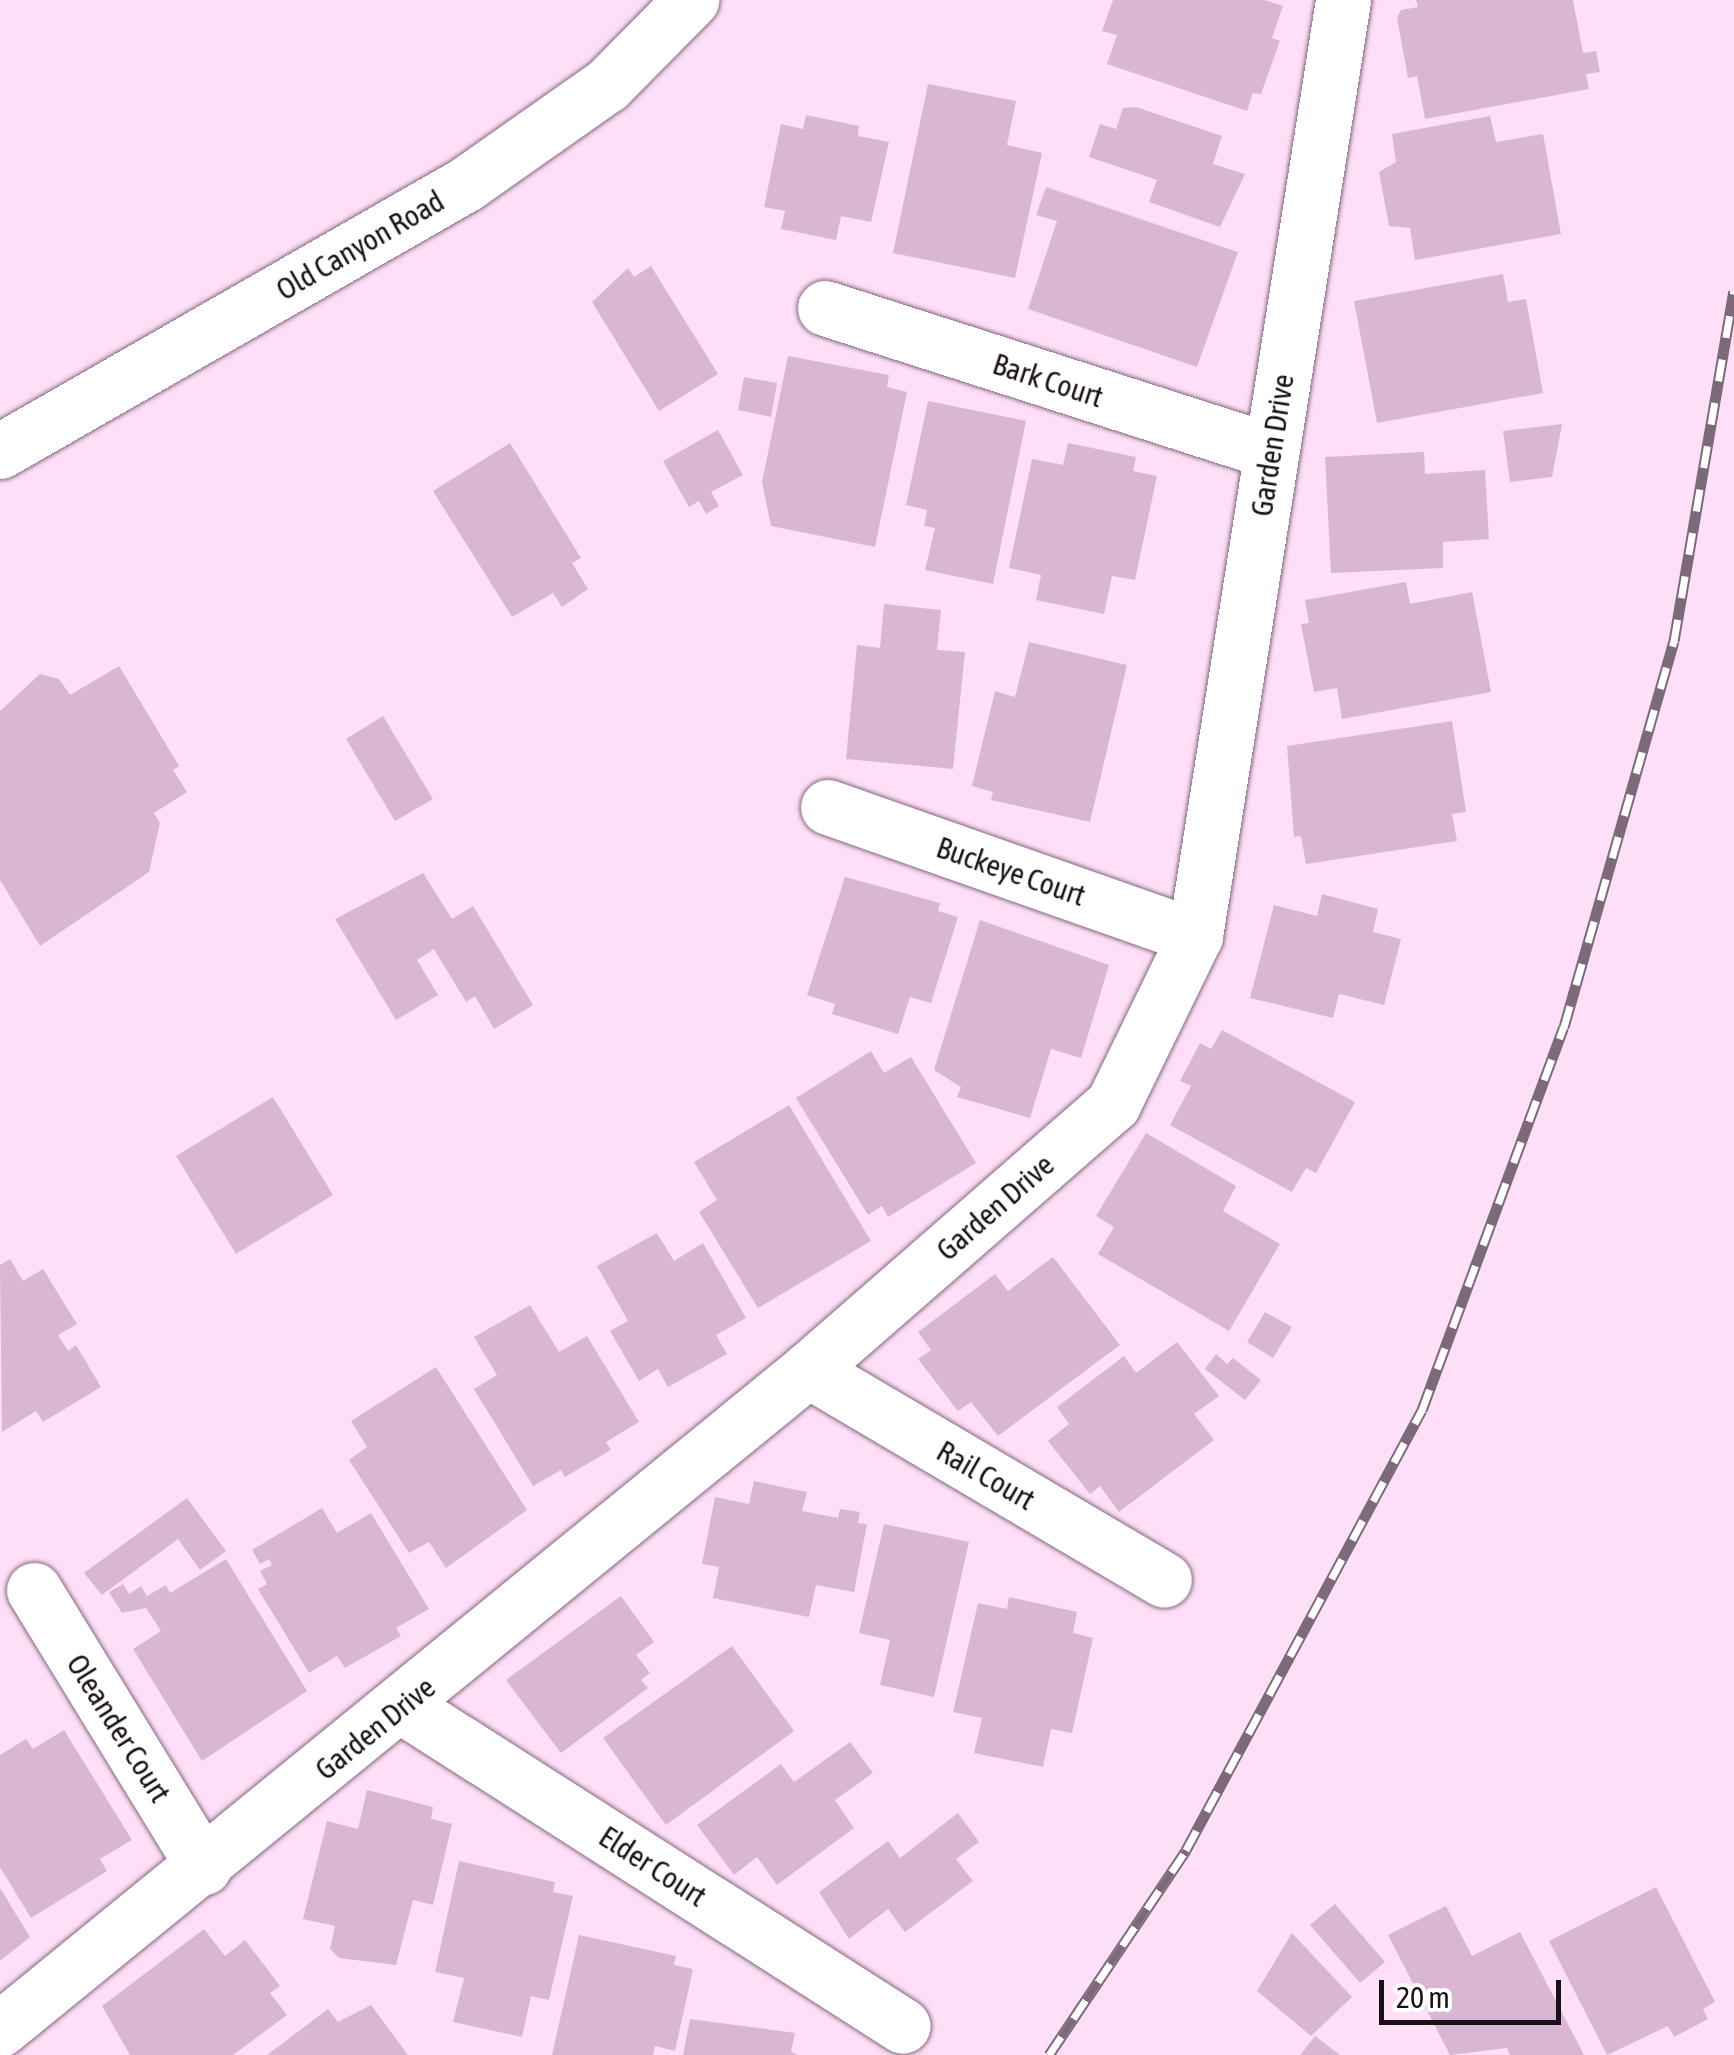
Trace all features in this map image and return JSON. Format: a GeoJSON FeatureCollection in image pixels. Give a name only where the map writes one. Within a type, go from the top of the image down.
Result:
{"type":"FeatureCollection","features":[{"type":"Feature","properties":{"kind":"street","name":"Old Canyon Road"},"geometry":{"type":"LineString","coordinates":[[0,451],[466,184],[607,85],[691,0]]}},
{"type":"Feature","properties":{"kind":"street","name":"Garden Drive"},"geometry":{"type":"LineString","coordinates":[[0,2029],[402,1706],[808,1370],[1113,1104],[1195,936],[1343,0]]}},
{"type":"Feature","properties":{"kind":"street","name":"Bark Court"},"geometry":{"type":"LineString","coordinates":[[825,308],[1271,452]]}},
{"type":"Feature","properties":{"kind":"street","name":"Buckeye Court"},"geometry":{"type":"LineString","coordinates":[[828,806],[1195,936]]}},
{"type":"Feature","properties":{"kind":"street","name":"Rail Court"},"geometry":{"type":"LineString","coordinates":[[808,1370],[1164,1580]]}},
{"type":"Feature","properties":{"kind":"street","name":"Oleander Court"},"geometry":{"type":"LineString","coordinates":[[34,1590],[204,1867]]}},
{"type":"Feature","properties":{"kind":"street","name":"Elder Court"},"geometry":{"type":"LineString","coordinates":[[402,1706],[903,2026]]}},
{"type":"Feature","properties":{"kind":"street"},"geometry":{"type":"LineString","coordinates":[[0,2051],[6,2055]]}},
{"type":"Feature","properties":{"kind":"building"},"geometry":{"type":"Polygon","coordinates":[[[1113,0],[1265,0],[1283,6],[1272,38],[1280,41],[1261,94],[1253,93],[1247,111],[1107,64],[1117,35],[1102,31],[1113,0]]]}},
{"type":"Feature","properties":{"kind":"building"},"geometry":{"type":"Polygon","coordinates":[[[1416,0],[1573,0],[1583,53],[1596,51],[1600,72],[1586,74],[1589,89],[1425,119],[1417,76],[1408,78],[1397,18],[1401,10],[1418,7],[1416,0]]]}},
{"type":"Feature","properties":{"kind":"building"},"geometry":{"type":"Polygon","coordinates":[[[928,84],[1016,101],[1007,145],[1042,153],[1015,278],[893,253],[928,84]]]}},
{"type":"Feature","properties":{"kind":"building"},"geometry":{"type":"Polygon","coordinates":[[[1136,107],[1222,136],[1213,164],[1245,174],[1220,227],[1149,202],[1157,180],[1089,157],[1100,124],[1116,129],[1123,108],[1136,107]]]}},
{"type":"Feature","properties":{"kind":"building"},"geometry":{"type":"Polygon","coordinates":[[[806,115],[859,126],[858,136],[889,142],[871,222],[841,216],[836,240],[781,229],[785,211],[764,207],[781,124],[803,129],[806,115]]]}},
{"type":"Feature","properties":{"kind":"building"},"geometry":{"type":"Polygon","coordinates":[[[1490,116],[1496,142],[1543,134],[1561,234],[1415,260],[1410,228],[1389,226],[1379,172],[1396,162],[1392,134],[1490,116]]]}},
{"type":"Feature","properties":{"kind":"building"},"geometry":{"type":"Polygon","coordinates":[[[1046,187],[1238,252],[1197,367],[1028,309],[1057,221],[1036,215],[1046,187]]]}},
{"type":"Feature","properties":{"kind":"building"},"geometry":{"type":"Polygon","coordinates":[[[651,266],[718,374],[659,411],[592,302],[628,268],[634,277],[651,266]]]}},
{"type":"Feature","properties":{"kind":"building"},"geometry":{"type":"Polygon","coordinates":[[[1503,274],[1508,302],[1526,299],[1543,393],[1377,423],[1354,301],[1503,274]]]}},
{"type":"Feature","properties":{"kind":"building"},"geometry":{"type":"Polygon","coordinates":[[[788,356],[889,375],[887,387],[907,392],[875,547],[771,526],[762,482],[788,356]]]}},
{"type":"Feature","properties":{"kind":"building"},"geometry":{"type":"Polygon","coordinates":[[[744,377],[777,383],[771,417],[738,410],[744,377]]]}},
{"type":"Feature","properties":{"kind":"building"},"geometry":{"type":"Polygon","coordinates":[[[928,401],[1026,421],[993,584],[925,570],[935,528],[924,526],[927,510],[906,505],[928,401]]]}},
{"type":"Feature","properties":{"kind":"building"},"geometry":{"type":"Polygon","coordinates":[[[1562,424],[1552,477],[1510,482],[1503,431],[1562,424]]]}},
{"type":"Feature","properties":{"kind":"building"},"geometry":{"type":"Polygon","coordinates":[[[718,430],[743,475],[711,492],[719,506],[706,514],[699,501],[689,507],[663,461],[718,430]]]}},
{"type":"Feature","properties":{"kind":"building"},"geometry":{"type":"Polygon","coordinates":[[[510,443],[581,558],[572,563],[588,589],[562,607],[553,593],[512,617],[433,491],[510,443]]]}},
{"type":"Feature","properties":{"kind":"building"},"geometry":{"type":"Polygon","coordinates":[[[1068,443],[1136,457],[1133,471],[1157,476],[1135,580],[1112,576],[1104,614],[1036,600],[1041,575],[1009,568],[1032,459],[1063,465],[1068,443]]]}},
{"type":"Feature","properties":{"kind":"building"},"geometry":{"type":"Polygon","coordinates":[[[1424,452],[1425,474],[1485,470],[1489,539],[1443,542],[1443,568],[1331,573],[1325,457],[1424,452]]]}},
{"type":"Feature","properties":{"kind":"building"},"geometry":{"type":"Polygon","coordinates":[[[1406,582],[1410,604],[1472,592],[1491,692],[1342,719],[1337,688],[1314,692],[1301,624],[1309,623],[1305,600],[1406,582]]]}},
{"type":"Feature","properties":{"kind":"building"},"geometry":{"type":"Polygon","coordinates":[[[884,604],[941,610],[937,650],[965,652],[953,769],[846,759],[857,645],[880,648],[884,604]]]}},
{"type":"Feature","properties":{"kind":"building"},"geometry":{"type":"Polygon","coordinates":[[[1029,642],[1127,665],[1090,822],[991,800],[993,792],[972,786],[995,691],[1015,697],[1029,642]]]}},
{"type":"Feature","properties":{"kind":"building"},"geometry":{"type":"Polygon","coordinates":[[[119,666],[179,766],[173,770],[187,792],[154,813],[160,823],[149,872],[40,946],[0,880],[0,711],[40,674],[59,679],[70,695],[119,666]]]}},
{"type":"Feature","properties":{"kind":"building"},"geometry":{"type":"Polygon","coordinates":[[[383,716],[433,799],[395,821],[346,739],[383,716]]]}},
{"type":"Feature","properties":{"kind":"building"},"geometry":{"type":"Polygon","coordinates":[[[1452,721],[1466,812],[1452,814],[1457,841],[1306,864],[1301,836],[1294,837],[1287,746],[1452,721]]]}},
{"type":"Feature","properties":{"kind":"building"},"geometry":{"type":"Polygon","coordinates":[[[423,873],[452,919],[473,906],[533,1005],[494,1029],[475,996],[466,1002],[434,949],[417,960],[438,995],[396,1020],[335,919],[423,873]]]}},
{"type":"Feature","properties":{"kind":"building"},"geometry":{"type":"Polygon","coordinates":[[[845,877],[940,903],[938,911],[958,917],[931,1003],[910,997],[898,1034],[832,1014],[835,1004],[807,995],[845,877]]]}},
{"type":"Feature","properties":{"kind":"building"},"geometry":{"type":"Polygon","coordinates":[[[1322,894],[1378,909],[1373,932],[1401,939],[1384,1005],[1339,994],[1333,1018],[1250,998],[1274,905],[1317,916],[1322,894]]]}},
{"type":"Feature","properties":{"kind":"building"},"geometry":{"type":"Polygon","coordinates":[[[980,920],[1109,965],[1081,1058],[1051,1049],[1030,1118],[957,1097],[961,1087],[934,1070],[980,920]]]}},
{"type":"Feature","properties":{"kind":"building"},"geometry":{"type":"Polygon","coordinates":[[[1222,1030],[1355,1102],[1316,1173],[1306,1168],[1292,1192],[1170,1125],[1191,1086],[1180,1081],[1200,1043],[1211,1049],[1222,1030]]]}},
{"type":"Feature","properties":{"kind":"building"},"geometry":{"type":"Polygon","coordinates":[[[871,1051],[884,1073],[911,1057],[976,1163],[888,1217],[882,1206],[868,1215],[796,1098],[871,1051]]]}},
{"type":"Feature","properties":{"kind":"building"},"geometry":{"type":"Polygon","coordinates":[[[273,1097],[333,1195],[236,1254],[176,1156],[273,1097]]]}},
{"type":"Feature","properties":{"kind":"building"},"geometry":{"type":"Polygon","coordinates":[[[789,1105],[871,1241],[758,1308],[699,1212],[717,1200],[694,1162],[789,1105]]]}},
{"type":"Feature","properties":{"kind":"building"},"geometry":{"type":"Polygon","coordinates":[[[1146,1133],[1236,1186],[1223,1211],[1280,1244],[1229,1331],[1098,1254],[1114,1227],[1096,1216],[1146,1133]]]}},
{"type":"Feature","properties":{"kind":"building"},"geometry":{"type":"Polygon","coordinates":[[[657,1233],[674,1261],[703,1243],[746,1318],[716,1335],[727,1354],[668,1387],[658,1369],[639,1381],[610,1331],[628,1321],[597,1266],[657,1233]]]}},
{"type":"Feature","properties":{"kind":"building"},"geometry":{"type":"Polygon","coordinates":[[[1053,1257],[1120,1345],[998,1436],[971,1402],[958,1411],[918,1359],[931,1350],[918,1332],[995,1274],[1008,1291],[1053,1257]]]}},
{"type":"Feature","properties":{"kind":"building"},"geometry":{"type":"Polygon","coordinates":[[[10,1259],[23,1281],[43,1269],[77,1324],[58,1335],[68,1351],[76,1345],[101,1387],[43,1422],[36,1411],[2,1432],[0,1265],[10,1259]]]}},
{"type":"Feature","properties":{"kind":"building"},"geometry":{"type":"Polygon","coordinates":[[[530,1305],[559,1352],[587,1336],[639,1422],[606,1442],[611,1450],[565,1477],[561,1470],[533,1486],[474,1389],[497,1375],[474,1337],[530,1305]]]}},
{"type":"Feature","properties":{"kind":"building"},"geometry":{"type":"Polygon","coordinates":[[[1265,1312],[1292,1327],[1273,1358],[1247,1342],[1265,1312]]]}},
{"type":"Feature","properties":{"kind":"building"},"geometry":{"type":"Polygon","coordinates":[[[1177,1342],[1219,1396],[1194,1414],[1214,1440],[1119,1512],[1100,1486],[1090,1494],[1048,1441],[1069,1424],[1057,1407],[1124,1356],[1136,1373],[1177,1342]]]}},
{"type":"Feature","properties":{"kind":"building"},"geometry":{"type":"Polygon","coordinates":[[[1216,1354],[1227,1364],[1233,1358],[1261,1380],[1245,1400],[1205,1369],[1216,1354]]]}},
{"type":"Feature","properties":{"kind":"building"},"geometry":{"type":"Polygon","coordinates":[[[436,1367],[527,1510],[446,1568],[429,1542],[409,1553],[349,1460],[367,1447],[351,1421],[436,1367]]]}},
{"type":"Feature","properties":{"kind":"building"},"geometry":{"type":"Polygon","coordinates":[[[754,1481],[807,1492],[802,1511],[838,1518],[840,1509],[860,1512],[858,1523],[867,1524],[854,1592],[816,1585],[809,1617],[713,1598],[719,1567],[702,1564],[715,1497],[749,1504],[754,1481]]]}},
{"type":"Feature","properties":{"kind":"building"},"geometry":{"type":"Polygon","coordinates":[[[187,1498],[226,1551],[200,1570],[178,1539],[102,1595],[84,1573],[187,1498]]]}},
{"type":"Feature","properties":{"kind":"building"},"geometry":{"type":"Polygon","coordinates":[[[322,1508],[337,1533],[371,1513],[429,1609],[396,1628],[401,1636],[345,1668],[337,1656],[309,1673],[258,1589],[267,1584],[260,1571],[272,1565],[269,1559],[260,1564],[252,1550],[322,1508]]]}},
{"type":"Feature","properties":{"kind":"building"},"geometry":{"type":"Polygon","coordinates":[[[884,1524],[969,1542],[934,1697],[880,1685],[890,1640],[859,1633],[884,1524]]]}},
{"type":"Feature","properties":{"kind":"building"},"geometry":{"type":"Polygon","coordinates":[[[226,1559],[307,1691],[202,1761],[133,1649],[161,1631],[146,1608],[122,1613],[109,1592],[123,1584],[129,1594],[141,1586],[147,1596],[166,1585],[170,1593],[226,1559]]]}},
{"type":"Feature","properties":{"kind":"building"},"geometry":{"type":"Polygon","coordinates":[[[621,1596],[654,1642],[636,1655],[650,1673],[641,1680],[648,1688],[561,1753],[506,1680],[621,1596]]]}},
{"type":"Feature","properties":{"kind":"building"},"geometry":{"type":"Polygon","coordinates":[[[1009,1597],[1077,1612],[1073,1633],[1093,1638],[1072,1733],[1051,1729],[1043,1767],[974,1753],[982,1718],[953,1712],[978,1603],[1007,1609],[1009,1597]]]}},
{"type":"Feature","properties":{"kind":"building"},"geometry":{"type":"Polygon","coordinates":[[[732,1646],[794,1731],[666,1825],[603,1738],[732,1646]]]}},
{"type":"Feature","properties":{"kind":"building"},"geometry":{"type":"Polygon","coordinates":[[[64,1730],[132,1840],[100,1859],[107,1871],[31,1918],[0,1867],[0,1755],[26,1739],[33,1749],[64,1730]]]}},
{"type":"Feature","properties":{"kind":"building"},"geometry":{"type":"Polygon","coordinates":[[[850,1742],[873,1773],[835,1800],[854,1828],[777,1885],[757,1857],[734,1875],[697,1825],[781,1764],[794,1782],[850,1742]]]}},
{"type":"Feature","properties":{"kind":"building"},"geometry":{"type":"Polygon","coordinates":[[[367,1790],[433,1807],[431,1819],[452,1824],[433,1905],[413,1900],[396,1965],[339,1958],[330,1949],[335,1926],[303,1919],[327,1821],[358,1829],[367,1790]]]}},
{"type":"Feature","properties":{"kind":"building"},"geometry":{"type":"Polygon","coordinates":[[[958,1813],[979,1842],[956,1859],[973,1881],[905,1932],[888,1909],[849,1939],[819,1892],[888,1841],[900,1858],[958,1813]]]}},
{"type":"Feature","properties":{"kind":"building"},"geometry":{"type":"Polygon","coordinates":[[[459,1861],[555,1882],[553,1892],[573,1896],[549,2000],[531,1996],[522,2037],[453,2022],[464,1978],[435,1972],[459,1861]]]}},
{"type":"Feature","properties":{"kind":"building"},"geometry":{"type":"Polygon","coordinates":[[[1656,1887],[1715,2002],[1703,2009],[1708,2019],[1674,2037],[1668,2026],[1607,2055],[1549,1941],[1656,1887]]]}},
{"type":"Feature","properties":{"kind":"building"},"geometry":{"type":"Polygon","coordinates":[[[0,1888],[30,1937],[0,1961],[0,1888]]]}},
{"type":"Feature","properties":{"kind":"building"},"geometry":{"type":"Polygon","coordinates":[[[1335,1904],[1385,1962],[1360,1983],[1310,1925],[1335,1904]]]}},
{"type":"Feature","properties":{"kind":"building"},"geometry":{"type":"Polygon","coordinates":[[[1446,1906],[1472,1956],[1520,1932],[1584,2055],[1510,2055],[1507,2048],[1450,2055],[1388,1935],[1446,1906]]]}},
{"type":"Feature","properties":{"kind":"building"},"geometry":{"type":"Polygon","coordinates":[[[204,1929],[225,1956],[245,1940],[280,1986],[270,1993],[287,2015],[233,2055],[130,2055],[102,2006],[204,1929]]]}},
{"type":"Feature","properties":{"kind":"building"},"geometry":{"type":"Polygon","coordinates":[[[1292,1933],[1352,1997],[1311,2036],[1257,1991],[1292,1933]]]}},
{"type":"Feature","properties":{"kind":"building"},"geometry":{"type":"Polygon","coordinates":[[[579,1935],[676,1956],[674,1965],[693,1969],[675,2051],[655,2046],[653,2055],[552,2055],[579,1935]]]}},
{"type":"Feature","properties":{"kind":"building"},"geometry":{"type":"Polygon","coordinates":[[[371,2005],[408,2055],[267,2055],[328,2009],[338,2022],[371,2005]]]}},
{"type":"Feature","properties":{"kind":"building"},"geometry":{"type":"Polygon","coordinates":[[[690,2019],[795,2033],[791,2052],[798,2055],[683,2055],[690,2019]]]}},
{"type":"Feature","properties":{"kind":"building"},"geometry":{"type":"Polygon","coordinates":[[[1315,2036],[1340,2055],[1300,2055],[1315,2036]]]}},
{"type":"Feature","properties":{"kind":"railway"},"geometry":{"type":"LineString","coordinates":[[1049,2055],[1186,1850],[1422,1410],[1564,1027],[1674,641],[1734,291]]}}]}
